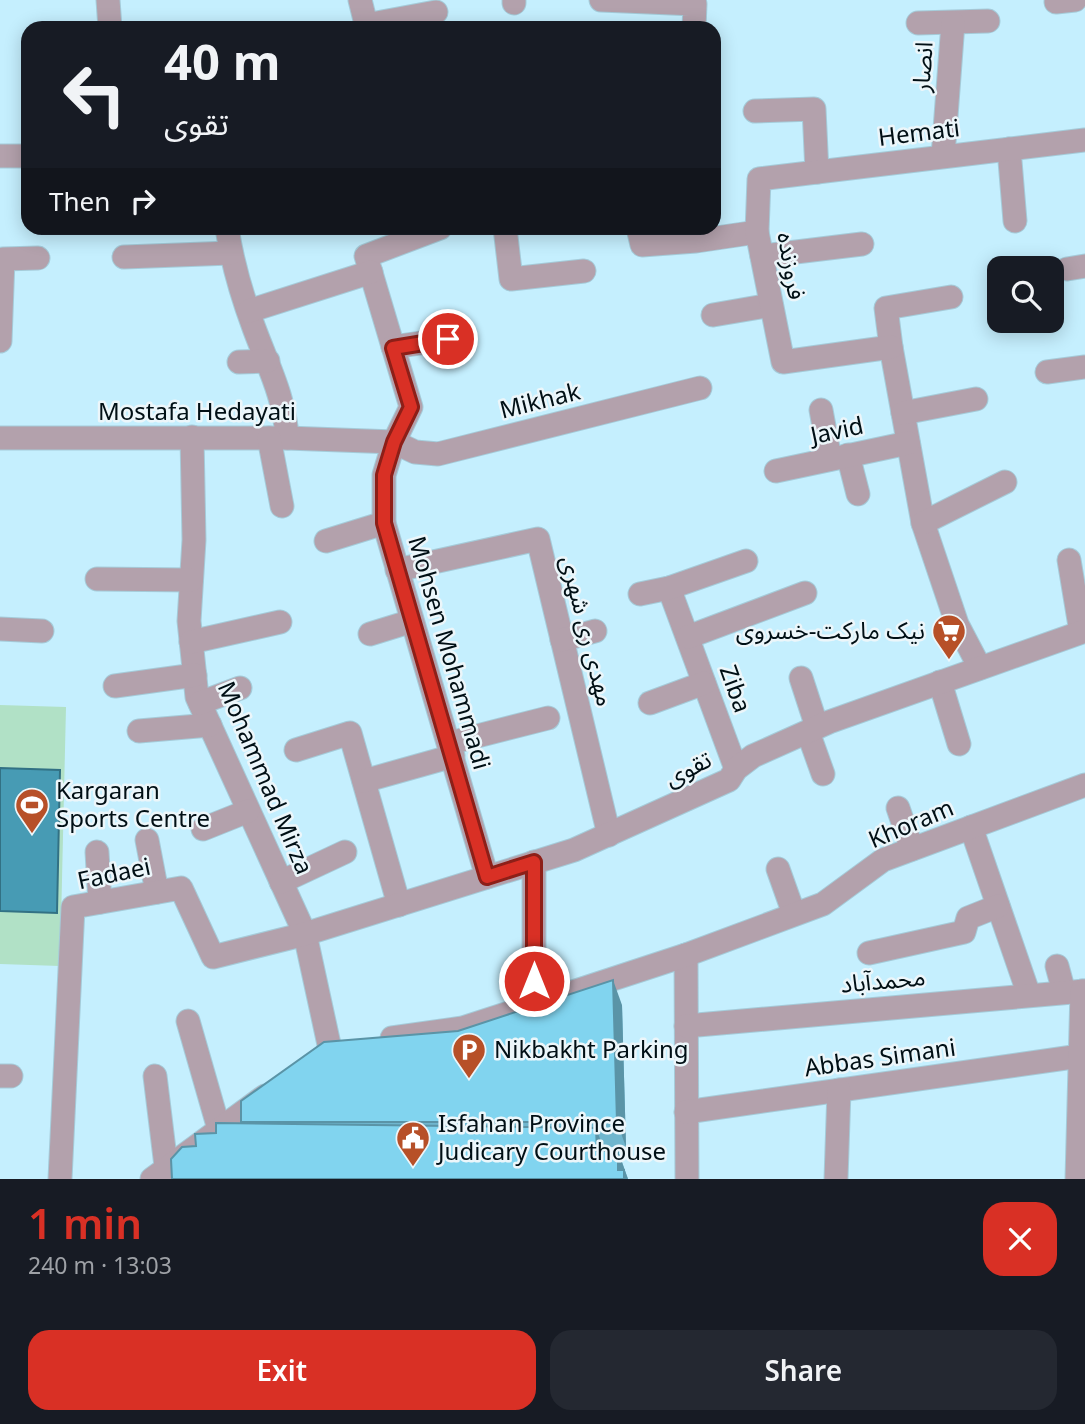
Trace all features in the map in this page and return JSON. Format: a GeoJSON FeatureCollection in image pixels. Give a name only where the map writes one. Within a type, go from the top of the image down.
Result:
{"type":"FeatureCollection","features":[{"type":"Feature","properties":{"kind":"street"},"geometry":{"type":"LineString","coordinates":[[108,0],[110,21]]}},
{"type":"Feature","properties":{"kind":"street"},"geometry":{"type":"LineString","coordinates":[[360,0],[366,21]]}},
{"type":"Feature","properties":{"kind":"street"},"geometry":{"type":"LineString","coordinates":[[601,0],[695,4],[694,21]]}},
{"type":"Feature","properties":{"kind":"street"},"geometry":{"type":"LineString","coordinates":[[392,21],[436,12]]}},
{"type":"Feature","properties":{"kind":"street"},"geometry":{"type":"LineString","coordinates":[[918,23],[988,21]]}},
{"type":"Feature","properties":{"kind":"street","name":"انصار"},"geometry":{"type":"LineString","coordinates":[[943,156],[953,23]]}},
{"type":"Feature","properties":{"kind":"street"},"geometry":{"type":"LineString","coordinates":[[755,111],[814,109],[817,172]]}},
{"type":"Feature","properties":{"kind":"street","name":"Hemati"},"geometry":{"type":"LineString","coordinates":[[759,179],[1085,140]]}},
{"type":"Feature","properties":{"kind":"street"},"geometry":{"type":"LineString","coordinates":[[1009,149],[1016,220]]}},
{"type":"Feature","properties":{"kind":"street"},"geometry":{"type":"LineString","coordinates":[[0,156],[21,156]]}},
{"type":"Feature","properties":{"kind":"street","name":"فروزنده"},"geometry":{"type":"LineString","coordinates":[[759,179],[757,232],[783,362],[891,347]]}},
{"type":"Feature","properties":{"kind":"street"},"geometry":{"type":"LineString","coordinates":[[721,233],[757,232]]}},
{"type":"Feature","properties":{"kind":"street"},"geometry":{"type":"LineString","coordinates":[[228,235],[249,311],[286,414],[278,438],[282,506]]}},
{"type":"Feature","properties":{"kind":"street"},"geometry":{"type":"LineString","coordinates":[[249,311],[369,264],[426,235]]}},
{"type":"Feature","properties":{"kind":"street"},"geometry":{"type":"LineString","coordinates":[[506,235],[511,279],[584,271]]}},
{"type":"Feature","properties":{"kind":"street"},"geometry":{"type":"LineString","coordinates":[[640,235],[642,245],[691,235]]}},
{"type":"Feature","properties":{"kind":"street"},"geometry":{"type":"LineString","coordinates":[[762,257],[862,244]]}},
{"type":"Feature","properties":{"kind":"street"},"geometry":{"type":"LineString","coordinates":[[124,257],[231,253]]}},
{"type":"Feature","properties":{"kind":"street"},"geometry":{"type":"LineString","coordinates":[[0,341],[1,258],[38,258]]}},
{"type":"Feature","properties":{"kind":"street","name":"Mohsen Mohammadi"},"geometry":{"type":"LineString","coordinates":[[369,264],[411,407],[394,442],[384,475],[384,523],[487,877]]}},
{"type":"Feature","properties":{"kind":"street"},"geometry":{"type":"LineString","coordinates":[[951,297],[886,308],[923,523],[957,624],[980,668]]}},
{"type":"Feature","properties":{"kind":"street"},"geometry":{"type":"LineString","coordinates":[[713,316],[771,305]]}},
{"type":"Feature","properties":{"kind":"street"},"geometry":{"type":"LineString","coordinates":[[393,348],[448,339]]}},
{"type":"Feature","properties":{"kind":"street"},"geometry":{"type":"LineString","coordinates":[[239,362],[268,361]]}},
{"type":"Feature","properties":{"kind":"street"},"geometry":{"type":"LineString","coordinates":[[1047,372],[1085,367]]}},
{"type":"Feature","properties":{"kind":"street","name":"Mikhak"},"geometry":{"type":"LineString","coordinates":[[394,442],[415,452],[438,454],[700,388]]}},
{"type":"Feature","properties":{"kind":"street"},"geometry":{"type":"LineString","coordinates":[[903,413],[976,399]]}},
{"type":"Feature","properties":{"kind":"street"},"geometry":{"type":"LineString","coordinates":[[821,411],[839,457],[858,494]]}},
{"type":"Feature","properties":{"kind":"street","name":"Mostafa Hedayati"},"geometry":{"type":"LineString","coordinates":[[0,438],[192,437],[394,442]]}},
{"type":"Feature","properties":{"kind":"street","name":"Mohammad Mirza"},"geometry":{"type":"LineString","coordinates":[[192,437],[194,540],[189,621],[200,703],[305,934],[330,1049]]}},
{"type":"Feature","properties":{"kind":"street","name":"Javid"},"geometry":{"type":"LineString","coordinates":[[776,471],[908,443]]}},
{"type":"Feature","properties":{"kind":"street"},"geometry":{"type":"LineString","coordinates":[[923,523],[1005,482]]}},
{"type":"Feature","properties":{"kind":"street"},"geometry":{"type":"LineString","coordinates":[[326,541],[384,523]]}},
{"type":"Feature","properties":{"kind":"street","name":"مهدی ری شهری"},"geometry":{"type":"LineString","coordinates":[[397,570],[538,539],[609,835]]}},
{"type":"Feature","properties":{"kind":"street"},"geometry":{"type":"LineString","coordinates":[[1069,560],[1083,631]]}},
{"type":"Feature","properties":{"kind":"street"},"geometry":{"type":"LineString","coordinates":[[640,594],[669,588],[746,561]]}},
{"type":"Feature","properties":{"kind":"street"},"geometry":{"type":"LineString","coordinates":[[97,579],[191,580]]}},
{"type":"Feature","properties":{"kind":"street","name":"Ziba"},"geometry":{"type":"LineString","coordinates":[[669,588],[736,769]]}},
{"type":"Feature","properties":{"kind":"street"},"geometry":{"type":"LineString","coordinates":[[688,637],[805,593]]}},
{"type":"Feature","properties":{"kind":"street"},"geometry":{"type":"LineString","coordinates":[[370,634],[412,621]]}},
{"type":"Feature","properties":{"kind":"street"},"geometry":{"type":"LineString","coordinates":[[191,642],[280,622]]}},
{"type":"Feature","properties":{"kind":"street"},"geometry":{"type":"LineString","coordinates":[[0,629],[42,631]]}},
{"type":"Feature","properties":{"kind":"street"},"geometry":{"type":"LineString","coordinates":[[562,640],[595,631]]}},
{"type":"Feature","properties":{"kind":"street","name":"تقوی"},"geometry":{"type":"LineString","coordinates":[[305,934],[574,850],[729,780],[736,769],[753,756],[813,729],[1083,631]]}},
{"type":"Feature","properties":{"kind":"street"},"geometry":{"type":"LineString","coordinates":[[115,686],[195,675]]}},
{"type":"Feature","properties":{"kind":"street"},"geometry":{"type":"LineString","coordinates":[[801,678],[823,774]]}},
{"type":"Feature","properties":{"kind":"street"},"geometry":{"type":"LineString","coordinates":[[940,682],[959,744]]}},
{"type":"Feature","properties":{"kind":"street"},"geometry":{"type":"LineString","coordinates":[[650,703],[705,683]]}},
{"type":"Feature","properties":{"kind":"street"},"geometry":{"type":"LineString","coordinates":[[200,703],[240,688]]}},
{"type":"Feature","properties":{"kind":"street"},"geometry":{"type":"LineString","coordinates":[[364,781],[548,718]]}},
{"type":"Feature","properties":{"kind":"street"},"geometry":{"type":"LineString","coordinates":[[139,731],[210,725]]}},
{"type":"Feature","properties":{"kind":"street"},"geometry":{"type":"LineString","coordinates":[[296,750],[350,733],[400,905]]}},
{"type":"Feature","properties":{"kind":"street","name":"Khoram"},"geometry":{"type":"LineString","coordinates":[[330,1049],[463,1028],[686,955],[823,904],[883,860],[1085,785]]}},
{"type":"Feature","properties":{"kind":"street"},"geometry":{"type":"LineString","coordinates":[[898,808],[912,849]]}},
{"type":"Feature","properties":{"kind":"street"},"geometry":{"type":"LineString","coordinates":[[203,829],[248,811]]}},
{"type":"Feature","properties":{"kind":"street"},"geometry":{"type":"LineString","coordinates":[[971,827],[1028,995]]}},
{"type":"Feature","properties":{"kind":"street"},"geometry":{"type":"LineString","coordinates":[[147,840],[157,892]]}},
{"type":"Feature","properties":{"kind":"street"},"geometry":{"type":"LineString","coordinates":[[97,852],[100,902]]}},
{"type":"Feature","properties":{"kind":"street"},"geometry":{"type":"LineString","coordinates":[[281,882],[345,852]]}},
{"type":"Feature","properties":{"kind":"street"},"geometry":{"type":"LineString","coordinates":[[534,862],[534,1004]]}},
{"type":"Feature","properties":{"kind":"street"},"geometry":{"type":"LineString","coordinates":[[778,869],[794,914]]}},
{"type":"Feature","properties":{"kind":"street","name":"Fadaei"},"geometry":{"type":"LineString","coordinates":[[60,1179],[73,907],[181,888],[213,957],[305,934]]}},
{"type":"Feature","properties":{"kind":"street"},"geometry":{"type":"LineString","coordinates":[[869,953],[964,932],[968,918],[998,906]]}},
{"type":"Feature","properties":{"kind":"street"},"geometry":{"type":"LineString","coordinates":[[686,955],[687,1179]]}},
{"type":"Feature","properties":{"kind":"street"},"geometry":{"type":"LineString","coordinates":[[1057,966],[1077,991],[1080,1056],[1077,1179]]}},
{"type":"Feature","properties":{"kind":"street","name":"محمدآباد"},"geometry":{"type":"LineString","coordinates":[[686,1026],[1077,991]]}},
{"type":"Feature","properties":{"kind":"street"},"geometry":{"type":"LineString","coordinates":[[188,1021],[219,1129]]}},
{"type":"Feature","properties":{"kind":"street"},"geometry":{"type":"LineString","coordinates":[[308,1065],[330,1049]]}},
{"type":"Feature","properties":{"kind":"street","name":"Abbas Simani"},"geometry":{"type":"LineString","coordinates":[[686,1112],[1080,1056]]}},
{"type":"Feature","properties":{"kind":"street"},"geometry":{"type":"LineString","coordinates":[[155,1076],[159,1173]]}},
{"type":"Feature","properties":{"kind":"street"},"geometry":{"type":"LineString","coordinates":[[159,1173],[286,1081]]}},
{"type":"Feature","properties":{"kind":"street"},"geometry":{"type":"LineString","coordinates":[[836,1179],[839,1090]]}},
{"type":"Feature","properties":{"kind":"green space","name":"Kargaran Sports Centre"},"geometry":{"type":"Polygon","coordinates":[[[0,705],[66,707],[60,966],[0,964],[0,705]]]}},
{"type":"Feature","properties":{"kind":"water"},"geometry":{"type":"Polygon","coordinates":[[[0,768],[60,770],[57,913],[0,911],[0,768]]]}},
{"type":"Feature","properties":{"kind":"building","name":"Nikbakht Parking"},"geometry":{"type":"Polygon","coordinates":[[[613,980],[617,1122],[241,1122],[241,1101],[324,1042],[458,1031],[613,980]]]}},
{"type":"Feature","properties":{"kind":"building"},"geometry":{"type":"Polygon","coordinates":[[[216,1123],[596,1128],[597,1151],[618,1151],[618,1170],[624,1170],[624,1179],[172,1179],[171,1159],[182,1147],[196,1146],[195,1134],[216,1133],[216,1123]]]}},
{"type":"Feature","properties":{"kind":"place","name":"نیک مارکت-خسروی"},"geometry":{"type":"Point","coordinates":[949,661]}},
{"type":"Feature","properties":{"kind":"place","name":"Kargaran Sports Centre"},"geometry":{"type":"Point","coordinates":[32,835]}},
{"type":"Feature","properties":{"kind":"place","name":"Nikbakht Parking"},"geometry":{"type":"Point","coordinates":[469,1080]}},
{"type":"Feature","properties":{"kind":"place","name":"Isfahan Province Judicary Courthouse"},"geometry":{"type":"Point","coordinates":[413,1168]}},
{"type":"Feature","properties":{"kind":"route"},"geometry":{"type":"LineString","coordinates":[[448,339],[393,348],[411,407],[394,442],[384,475],[384,523],[487,877],[534,862],[534,981]]}}]}
